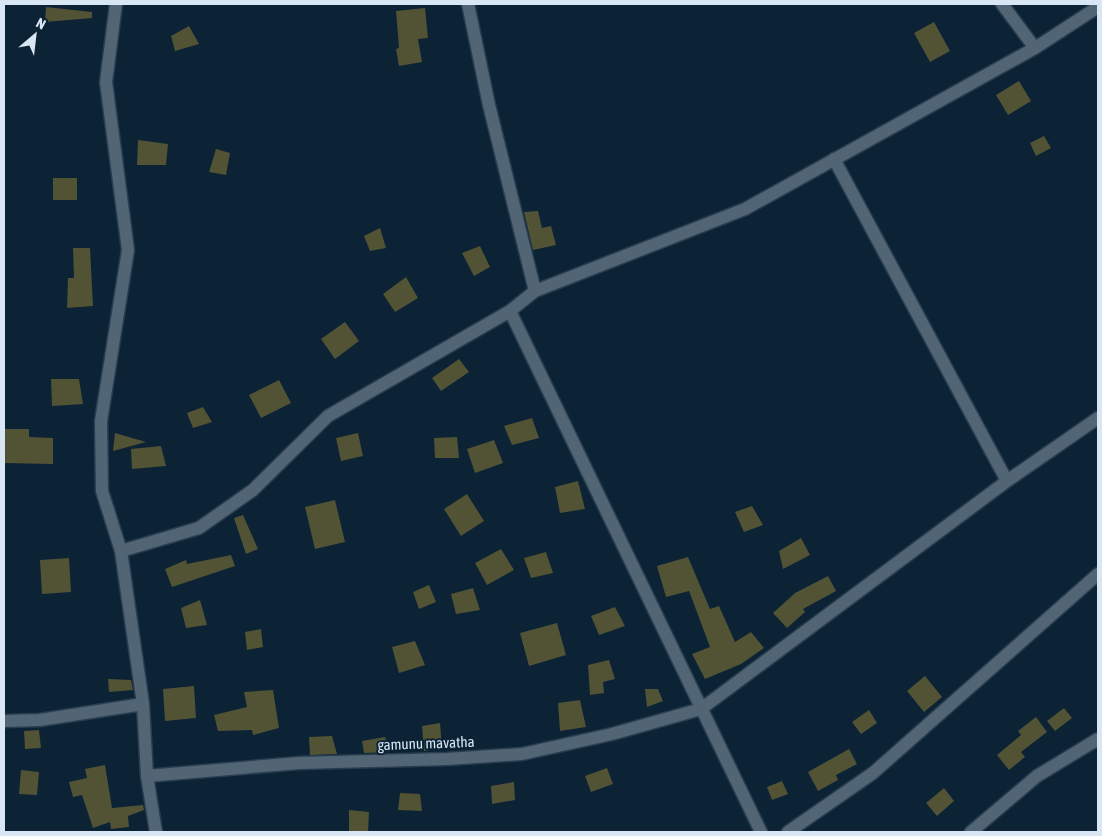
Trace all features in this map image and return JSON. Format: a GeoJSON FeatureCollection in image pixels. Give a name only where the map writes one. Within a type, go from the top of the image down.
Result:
{"type":"FeatureCollection","features":[{"type":"Feature","properties":{"kind":"street"},"geometry":{"type":"LineString","coordinates":[[116,4],[106,82],[128,250],[101,421],[102,491],[121,551],[143,704],[147,776],[156,832]]}},
{"type":"Feature","properties":{"kind":"street"},"geometry":{"type":"LineString","coordinates":[[468,4],[489,105],[535,291]]}},
{"type":"Feature","properties":{"kind":"street"},"geometry":{"type":"LineString","coordinates":[[1002,4],[1035,48]]}},
{"type":"Feature","properties":{"kind":"street"},"geometry":{"type":"LineString","coordinates":[[121,551],[199,528],[252,490],[328,416],[510,310],[535,291],[746,209],[1035,48],[1098,7]]}},
{"type":"Feature","properties":{"kind":"street"},"geometry":{"type":"LineString","coordinates":[[834,159],[1007,481]]}},
{"type":"Feature","properties":{"kind":"street"},"geometry":{"type":"LineString","coordinates":[[510,310],[761,832]]}},
{"type":"Feature","properties":{"kind":"street"},"geometry":{"type":"LineString","coordinates":[[701,709],[1007,481],[1098,418]]}},
{"type":"Feature","properties":{"kind":"street"},"geometry":{"type":"LineString","coordinates":[[788,832],[874,773],[1098,574]]}},
{"type":"Feature","properties":{"kind":"street"},"geometry":{"type":"LineString","coordinates":[[4,720],[40,720],[143,704]]}},
{"type":"Feature","properties":{"kind":"street","name":"gamunu mavatha"},"geometry":{"type":"LineString","coordinates":[[147,776],[299,763],[447,759],[522,754],[612,734],[701,709]]}},
{"type":"Feature","properties":{"kind":"street"},"geometry":{"type":"LineString","coordinates":[[971,832],[1037,776],[1098,739]]}},
{"type":"Feature","properties":{"kind":"building"},"geometry":{"type":"Polygon","coordinates":[[[46,7],[92,12],[92,18],[45,22],[46,7]]]}},
{"type":"Feature","properties":{"kind":"building"},"geometry":{"type":"Polygon","coordinates":[[[425,8],[428,38],[418,39],[422,62],[399,66],[396,49],[399,48],[396,11],[425,8]]]}},
{"type":"Feature","properties":{"kind":"building"},"geometry":{"type":"Polygon","coordinates":[[[934,22],[950,51],[930,62],[914,33],[934,22]]]}},
{"type":"Feature","properties":{"kind":"building"},"geometry":{"type":"Polygon","coordinates":[[[189,26],[199,44],[175,51],[171,36],[189,26]]]}},
{"type":"Feature","properties":{"kind":"building"},"geometry":{"type":"Polygon","coordinates":[[[1019,81],[1031,101],[1008,115],[996,95],[1019,81]]]}},
{"type":"Feature","properties":{"kind":"building"},"geometry":{"type":"Polygon","coordinates":[[[1044,136],[1051,148],[1036,156],[1030,143],[1044,136]]]}},
{"type":"Feature","properties":{"kind":"building"},"geometry":{"type":"Polygon","coordinates":[[[138,140],[168,144],[166,165],[137,165],[138,140]]]}},
{"type":"Feature","properties":{"kind":"building"},"geometry":{"type":"Polygon","coordinates":[[[216,149],[230,153],[226,175],[209,172],[216,149]]]}},
{"type":"Feature","properties":{"kind":"building"},"geometry":{"type":"Polygon","coordinates":[[[53,178],[77,178],[77,200],[53,200],[53,178]]]}},
{"type":"Feature","properties":{"kind":"building"},"geometry":{"type":"Polygon","coordinates":[[[538,211],[542,228],[551,226],[556,245],[533,250],[524,212],[538,211]]]}},
{"type":"Feature","properties":{"kind":"building"},"geometry":{"type":"Polygon","coordinates":[[[380,228],[386,248],[370,251],[364,236],[380,228]]]}},
{"type":"Feature","properties":{"kind":"building"},"geometry":{"type":"Polygon","coordinates":[[[480,246],[490,267],[474,276],[462,253],[480,246]]]}},
{"type":"Feature","properties":{"kind":"building"},"geometry":{"type":"Polygon","coordinates":[[[73,248],[90,248],[93,306],[67,308],[68,278],[74,278],[73,248]]]}},
{"type":"Feature","properties":{"kind":"building"},"geometry":{"type":"Polygon","coordinates":[[[406,277],[418,298],[395,312],[383,294],[406,277]]]}},
{"type":"Feature","properties":{"kind":"building"},"geometry":{"type":"Polygon","coordinates":[[[345,322],[359,341],[335,359],[321,339],[345,322]]]}},
{"type":"Feature","properties":{"kind":"building"},"geometry":{"type":"Polygon","coordinates":[[[459,359],[469,372],[441,391],[432,378],[459,359]]]}},
{"type":"Feature","properties":{"kind":"building"},"geometry":{"type":"Polygon","coordinates":[[[51,379],[79,379],[83,404],[52,406],[51,379]]]}},
{"type":"Feature","properties":{"kind":"building"},"geometry":{"type":"Polygon","coordinates":[[[279,380],[291,403],[261,418],[249,395],[279,380]]]}},
{"type":"Feature","properties":{"kind":"building"},"geometry":{"type":"Polygon","coordinates":[[[203,407],[212,422],[193,428],[187,413],[203,407]]]}},
{"type":"Feature","properties":{"kind":"building"},"geometry":{"type":"Polygon","coordinates":[[[532,418],[539,438],[512,445],[504,426],[532,418]]]}},
{"type":"Feature","properties":{"kind":"building"},"geometry":{"type":"Polygon","coordinates":[[[4,429],[29,429],[29,437],[53,438],[53,464],[4,463],[4,429]]]}},
{"type":"Feature","properties":{"kind":"building"},"geometry":{"type":"Polygon","coordinates":[[[115,433],[146,442],[113,451],[115,433]]]}},
{"type":"Feature","properties":{"kind":"building"},"geometry":{"type":"Polygon","coordinates":[[[358,433],[363,456],[341,461],[336,438],[358,433]]]}},
{"type":"Feature","properties":{"kind":"building"},"geometry":{"type":"Polygon","coordinates":[[[457,437],[459,458],[435,458],[434,438],[457,437]]]}},
{"type":"Feature","properties":{"kind":"building"},"geometry":{"type":"Polygon","coordinates":[[[494,440],[503,463],[475,473],[467,449],[494,440]]]}},
{"type":"Feature","properties":{"kind":"building"},"geometry":{"type":"Polygon","coordinates":[[[161,446],[166,466],[132,469],[131,449],[161,446]]]}},
{"type":"Feature","properties":{"kind":"building"},"geometry":{"type":"Polygon","coordinates":[[[578,481],[585,509],[560,513],[555,487],[578,481]]]}},
{"type":"Feature","properties":{"kind":"building"},"geometry":{"type":"Polygon","coordinates":[[[467,494],[484,521],[461,536],[444,509],[467,494]]]}},
{"type":"Feature","properties":{"kind":"building"},"geometry":{"type":"Polygon","coordinates":[[[335,500],[345,542],[315,549],[305,507],[335,500]]]}},
{"type":"Feature","properties":{"kind":"building"},"geometry":{"type":"Polygon","coordinates":[[[752,506],[763,525],[744,532],[735,512],[752,506]]]}},
{"type":"Feature","properties":{"kind":"building"},"geometry":{"type":"Polygon","coordinates":[[[243,515],[258,549],[246,554],[234,518],[243,515]]]}},
{"type":"Feature","properties":{"kind":"building"},"geometry":{"type":"Polygon","coordinates":[[[801,538],[810,555],[783,569],[779,551],[801,538]]]}},
{"type":"Feature","properties":{"kind":"building"},"geometry":{"type":"Polygon","coordinates":[[[501,549],[514,570],[487,585],[475,563],[501,549]]]}},
{"type":"Feature","properties":{"kind":"building"},"geometry":{"type":"Polygon","coordinates":[[[546,552],[553,573],[531,578],[524,558],[546,552]]]}},
{"type":"Feature","properties":{"kind":"building"},"geometry":{"type":"Polygon","coordinates":[[[231,555],[235,566],[172,587],[165,569],[186,560],[187,564],[231,555]]]}},
{"type":"Feature","properties":{"kind":"building"},"geometry":{"type":"Polygon","coordinates":[[[688,557],[710,609],[719,606],[735,642],[751,632],[764,648],[741,664],[705,679],[692,654],[710,647],[689,591],[666,597],[657,566],[688,557]]]}},
{"type":"Feature","properties":{"kind":"building"},"geometry":{"type":"Polygon","coordinates":[[[69,558],[71,592],[42,594],[40,560],[69,558]]]}},
{"type":"Feature","properties":{"kind":"building"},"geometry":{"type":"Polygon","coordinates":[[[828,576],[836,591],[803,609],[805,612],[787,628],[773,613],[795,593],[828,576]]]}},
{"type":"Feature","properties":{"kind":"building"},"geometry":{"type":"Polygon","coordinates":[[[429,585],[436,602],[419,609],[413,592],[429,585]]]}},
{"type":"Feature","properties":{"kind":"building"},"geometry":{"type":"Polygon","coordinates":[[[473,588],[480,610],[456,614],[451,594],[473,588]]]}},
{"type":"Feature","properties":{"kind":"building"},"geometry":{"type":"Polygon","coordinates":[[[200,600],[207,625],[186,628],[181,608],[200,600]]]}},
{"type":"Feature","properties":{"kind":"building"},"geometry":{"type":"Polygon","coordinates":[[[615,607],[625,626],[599,635],[591,616],[615,607]]]}},
{"type":"Feature","properties":{"kind":"building"},"geometry":{"type":"Polygon","coordinates":[[[557,623],[566,655],[529,666],[520,633],[557,623]]]}},
{"type":"Feature","properties":{"kind":"building"},"geometry":{"type":"Polygon","coordinates":[[[261,629],[263,647],[247,650],[245,632],[261,629]]]}},
{"type":"Feature","properties":{"kind":"building"},"geometry":{"type":"Polygon","coordinates":[[[415,641],[425,665],[399,673],[392,647],[415,641]]]}},
{"type":"Feature","properties":{"kind":"building"},"geometry":{"type":"Polygon","coordinates":[[[609,660],[615,679],[603,682],[604,693],[590,695],[588,665],[609,660]]]}},
{"type":"Feature","properties":{"kind":"building"},"geometry":{"type":"Polygon","coordinates":[[[925,676],[942,697],[924,712],[907,691],[925,676]]]}},
{"type":"Feature","properties":{"kind":"building"},"geometry":{"type":"Polygon","coordinates":[[[108,679],[131,680],[133,690],[109,692],[108,679]]]}},
{"type":"Feature","properties":{"kind":"building"},"geometry":{"type":"Polygon","coordinates":[[[194,686],[196,718],[165,721],[163,689],[194,686]]]}},
{"type":"Feature","properties":{"kind":"building"},"geometry":{"type":"Polygon","coordinates":[[[645,689],[658,689],[663,701],[647,707],[645,689]]]}},
{"type":"Feature","properties":{"kind":"building"},"geometry":{"type":"Polygon","coordinates":[[[273,690],[279,728],[253,735],[252,730],[218,731],[214,715],[247,707],[244,692],[273,690]]]}},
{"type":"Feature","properties":{"kind":"building"},"geometry":{"type":"Polygon","coordinates":[[[580,700],[586,727],[560,731],[558,703],[580,700]]]}},
{"type":"Feature","properties":{"kind":"building"},"geometry":{"type":"Polygon","coordinates":[[[1064,708],[1072,718],[1055,731],[1047,721],[1064,708]]]}},
{"type":"Feature","properties":{"kind":"building"},"geometry":{"type":"Polygon","coordinates":[[[869,710],[877,723],[861,734],[852,722],[869,710]]]}},
{"type":"Feature","properties":{"kind":"building"},"geometry":{"type":"Polygon","coordinates":[[[1036,717],[1047,732],[1021,752],[1025,757],[1009,770],[997,755],[1021,735],[1018,731],[1036,717]]]}},
{"type":"Feature","properties":{"kind":"building"},"geometry":{"type":"Polygon","coordinates":[[[440,723],[442,748],[424,751],[422,726],[440,723]]]}},
{"type":"Feature","properties":{"kind":"building"},"geometry":{"type":"Polygon","coordinates":[[[39,730],[41,748],[25,749],[24,731],[39,730]]]}},
{"type":"Feature","properties":{"kind":"building"},"geometry":{"type":"Polygon","coordinates":[[[332,736],[337,754],[310,755],[309,737],[332,736]]]}},
{"type":"Feature","properties":{"kind":"building"},"geometry":{"type":"Polygon","coordinates":[[[385,737],[389,752],[364,753],[362,741],[385,737]]]}},
{"type":"Feature","properties":{"kind":"building"},"geometry":{"type":"Polygon","coordinates":[[[849,749],[857,764],[836,775],[838,780],[818,791],[808,772],[849,749]]]}},
{"type":"Feature","properties":{"kind":"building"},"geometry":{"type":"Polygon","coordinates":[[[105,765],[112,808],[143,805],[144,810],[128,816],[129,827],[111,829],[110,822],[93,828],[82,795],[73,797],[69,782],[87,778],[85,769],[105,765]]]}},
{"type":"Feature","properties":{"kind":"building"},"geometry":{"type":"Polygon","coordinates":[[[607,768],[613,784],[591,792],[585,776],[607,768]]]}},
{"type":"Feature","properties":{"kind":"building"},"geometry":{"type":"Polygon","coordinates":[[[21,770],[39,772],[37,795],[19,794],[21,770]]]}},
{"type":"Feature","properties":{"kind":"building"},"geometry":{"type":"Polygon","coordinates":[[[782,781],[788,794],[772,800],[767,787],[782,781]]]}},
{"type":"Feature","properties":{"kind":"building"},"geometry":{"type":"Polygon","coordinates":[[[514,782],[515,800],[492,804],[491,786],[514,782]]]}},
{"type":"Feature","properties":{"kind":"building"},"geometry":{"type":"Polygon","coordinates":[[[944,788],[954,801],[937,816],[926,803],[944,788]]]}},
{"type":"Feature","properties":{"kind":"building"},"geometry":{"type":"Polygon","coordinates":[[[400,793],[420,794],[422,811],[398,810],[400,793]]]}},
{"type":"Feature","properties":{"kind":"building"},"geometry":{"type":"Polygon","coordinates":[[[349,810],[369,812],[368,832],[349,832],[349,810]]]}}]}
